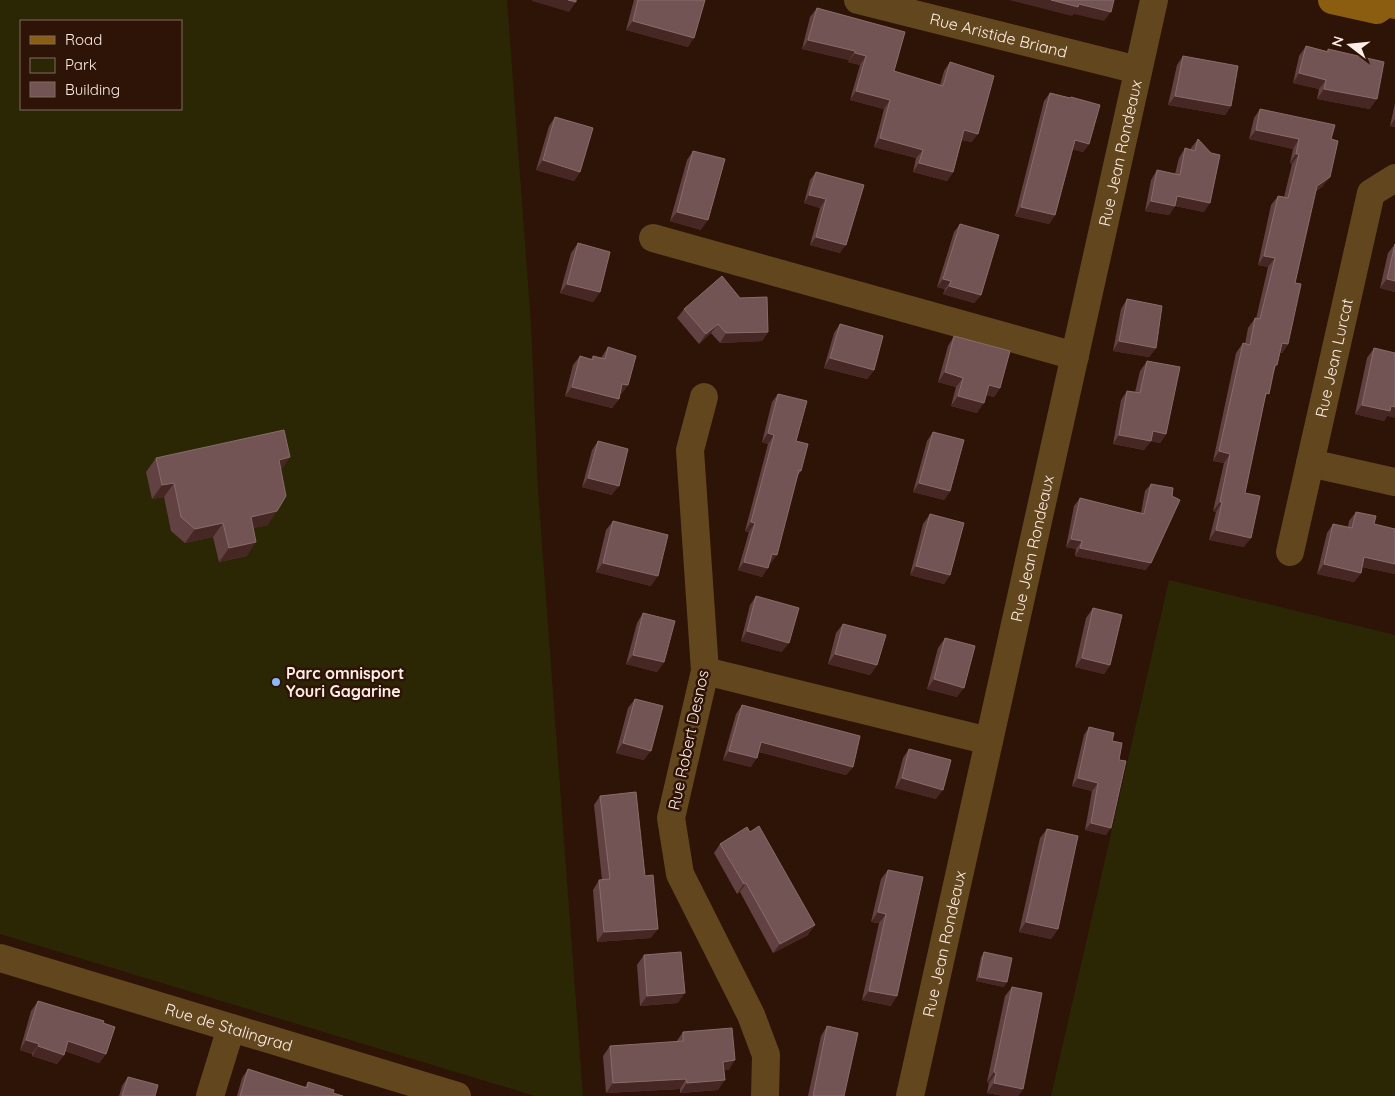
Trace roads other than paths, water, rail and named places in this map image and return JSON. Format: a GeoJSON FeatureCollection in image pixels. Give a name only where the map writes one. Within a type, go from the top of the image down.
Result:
{"type":"FeatureCollection","features":[{"type":"Feature","properties":{"kind":"main road"},"geometry":{"type":"LineString","coordinates":[[1332,0],[1377,10],[1389,3]]}},
{"type":"Feature","properties":{"kind":"street","name":"Rue Aristide Briand"},"geometry":{"type":"LineString","coordinates":[[858,0],[1138,70]]}},
{"type":"Feature","properties":{"kind":"street","name":"Rue Jean Rondeaux"},"geometry":{"type":"LineString","coordinates":[[910,1096],[1154,0]]}},
{"type":"Feature","properties":{"kind":"street","name":"Rue Jean Lurcat"},"geometry":{"type":"LineString","coordinates":[[1290,552],[1371,193],[1395,178]]}},
{"type":"Feature","properties":{"kind":"street"},"geometry":{"type":"LineString","coordinates":[[653,238],[1074,356]]}},
{"type":"Feature","properties":{"kind":"street","name":"Rue Robert Desnos"},"geometry":{"type":"LineString","coordinates":[[704,396],[690,450],[705,671],[671,818],[680,874],[752,1015],[766,1055],[764,1096]]}},
{"type":"Feature","properties":{"kind":"street"},"geometry":{"type":"LineString","coordinates":[[1310,463],[1395,482]]}},
{"type":"Feature","properties":{"kind":"street"},"geometry":{"type":"LineString","coordinates":[[705,671],[989,741]]}},
{"type":"Feature","properties":{"kind":"street","name":"Rue de Stalingrad"},"geometry":{"type":"LineString","coordinates":[[0,958],[457,1096]]}},
{"type":"Feature","properties":{"kind":"street"},"geometry":{"type":"LineString","coordinates":[[210,1096],[231,1028]]}},
{"type":"Feature","properties":{"kind":"place","name":"Parc omnisport Youri Gagarine"},"geometry":{"type":"Point","coordinates":[276,682]}}]}
